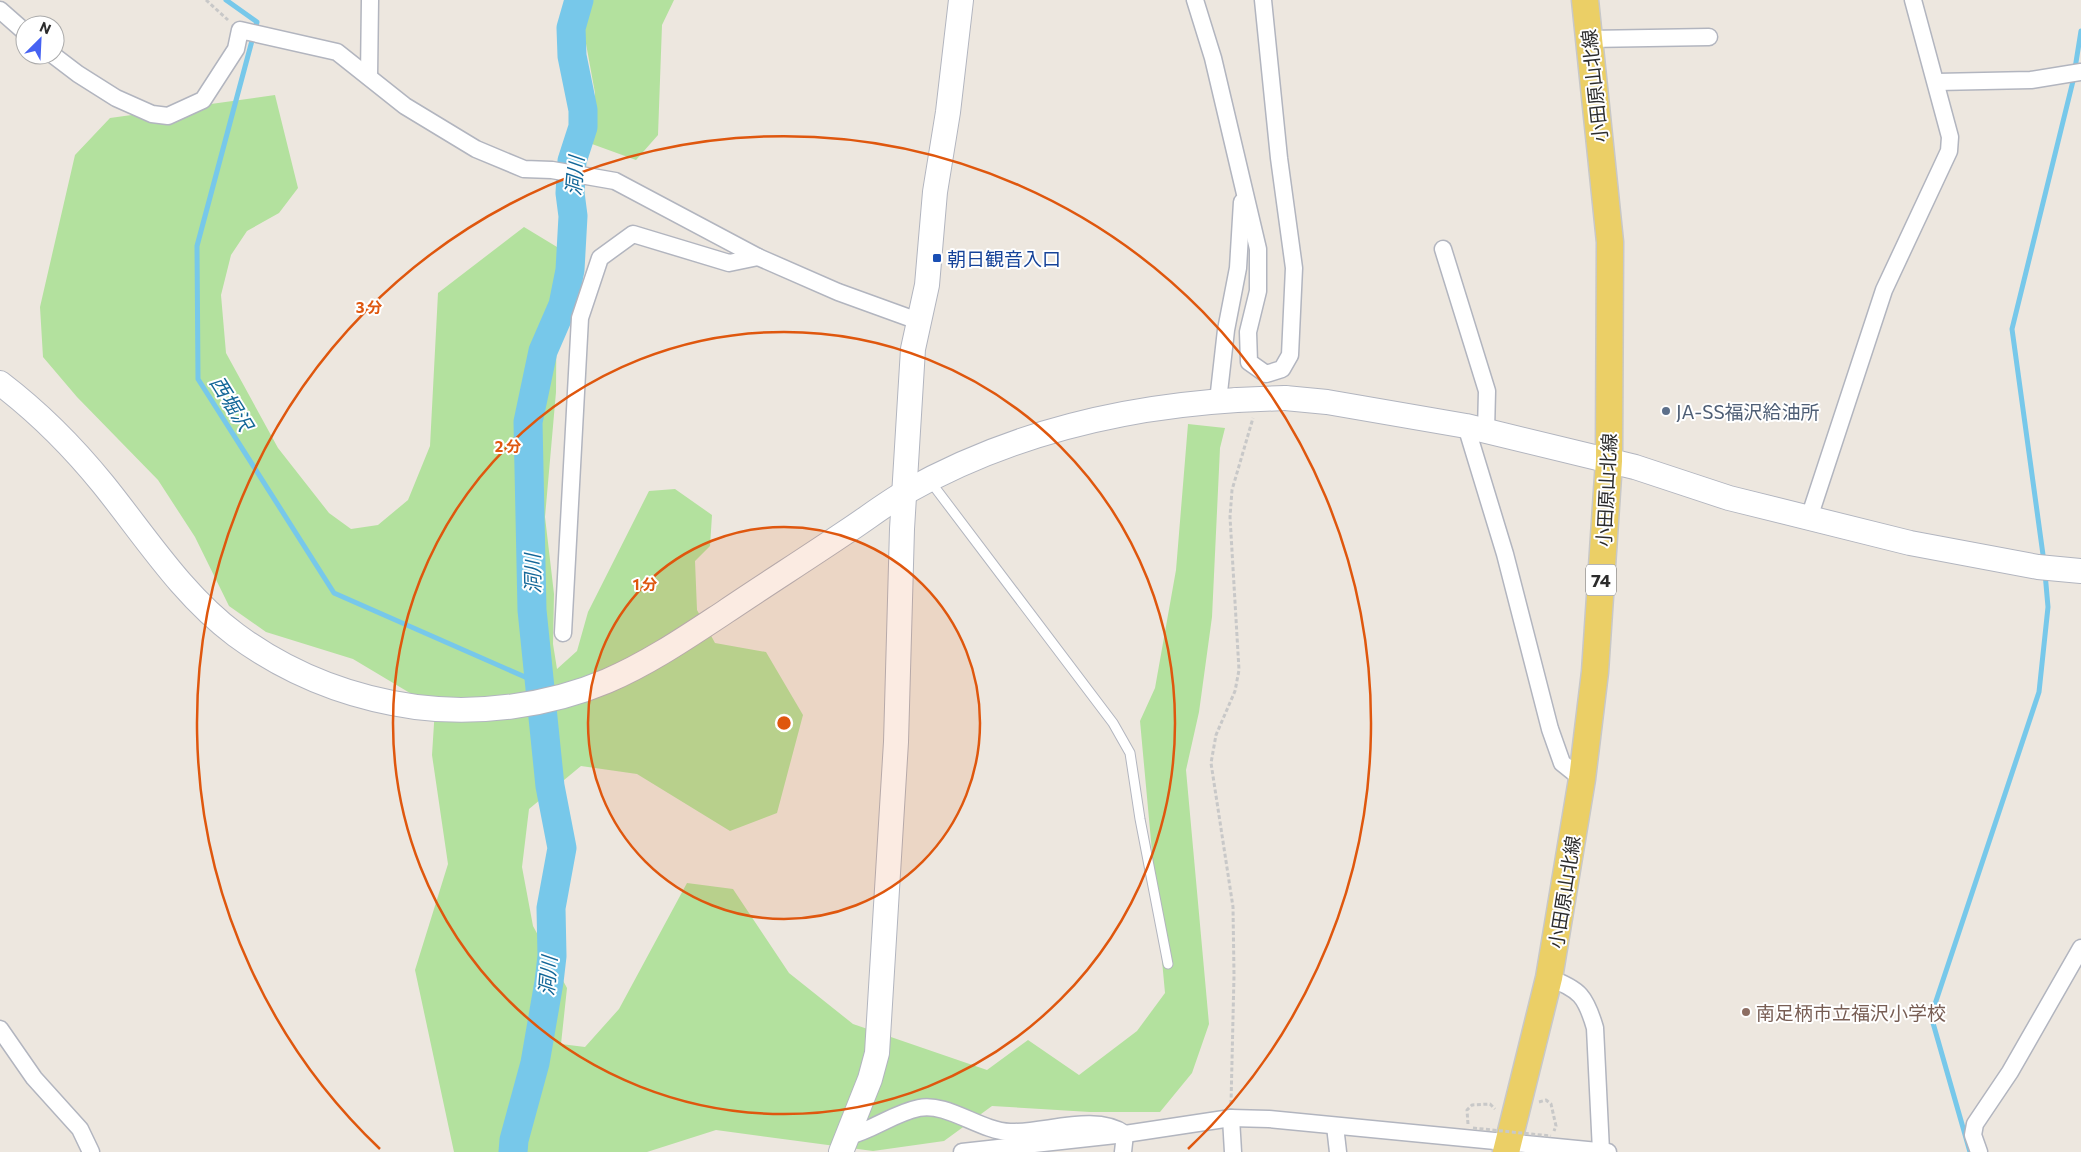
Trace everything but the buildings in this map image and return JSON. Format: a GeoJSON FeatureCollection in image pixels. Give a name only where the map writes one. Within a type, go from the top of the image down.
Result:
{"type":"FeatureCollection","features":[{"type":"Feature","properties":{"kind":"main road","name":"小田原山北線"},"geometry":{"type":"LineString","coordinates":[[1508,1147],[1549,978],[1582,779],[1595,672],[1609,461],[1610,242],[1585,0]]}},
{"type":"Feature","properties":{"kind":"street"},"geometry":{"type":"LineString","coordinates":[[369,77],[370,0]]}},
{"type":"Feature","properties":{"kind":"street"},"geometry":{"type":"LineString","coordinates":[[845,1144],[870,1079],[878,1044],[896,742],[902,529],[906,492],[913,349],[927,285],[935,192],[948,112],[961,0]]}},
{"type":"Feature","properties":{"kind":"street"},"geometry":{"type":"LineString","coordinates":[[1195,0],[1213,58],[1244,182],[1258,249],[1258,291],[1248,332],[1250,362],[1266,374],[1282,368],[1290,354],[1294,268],[1279,158],[1263,0]]}},
{"type":"Feature","properties":{"kind":"street"},"geometry":{"type":"LineString","coordinates":[[1809,518],[1884,290],[1949,151],[1950,136],[1913,0]]}},
{"type":"Feature","properties":{"kind":"street"},"geometry":{"type":"LineString","coordinates":[[0,10],[15,23]]}},
{"type":"Feature","properties":{"kind":"street"},"geometry":{"type":"LineString","coordinates":[[65,64],[116,98],[152,114],[168,116],[203,100],[236,49],[240,30],[337,52],[405,106],[476,149],[524,169],[552,170],[615,181],[758,257],[838,292],[918,321]]}},
{"type":"Feature","properties":{"kind":"street"},"geometry":{"type":"LineString","coordinates":[[1589,39],[1709,37]]}},
{"type":"Feature","properties":{"kind":"street"},"geometry":{"type":"LineString","coordinates":[[1936,82],[2031,80],[2075,73]]}},
{"type":"Feature","properties":{"kind":"street"},"geometry":{"type":"LineString","coordinates":[[1237,404],[1226,330],[1238,268],[1244,182]]}},
{"type":"Feature","properties":{"kind":"street"},"geometry":{"type":"LineString","coordinates":[[562,633],[580,318],[600,258],[633,234],[729,263],[758,257]]}},
{"type":"Feature","properties":{"kind":"street"},"geometry":{"type":"LineString","coordinates":[[1443,249],[1487,391],[1476,428],[1505,554],[1550,729],[1562,763],[1582,779]]}},
{"type":"Feature","properties":{"kind":"street"},"geometry":{"type":"LineString","coordinates":[[0,383],[22,400],[64,441],[100,481],[193,597],[236,635],[305,677],[381,702],[432,709],[482,709],[525,704],[565,696],[605,682],[635,668],[684,639],[906,492],[988,454],[1058,429],[1139,412],[1285,398],[1327,402],[1476,428],[1636,467],[1729,498],[1910,543],[2047,568],[2081,570]]}},
{"type":"Feature","properties":{"kind":"street"},"geometry":{"type":"LineString","coordinates":[[1979,1152],[1973,1135],[1975,1124],[2010,1072],[2081,948]]}},
{"type":"Feature","properties":{"kind":"street"},"geometry":{"type":"LineString","coordinates":[[962,1152],[1125,1134],[1231,1118],[1270,1119],[1335,1126],[1473,1133],[1508,1147],[1548,1140],[1605,1152],[1595,1028],[1590,1012],[1584,998],[1571,986],[1549,978]]}},
{"type":"Feature","properties":{"kind":"street"},"geometry":{"type":"LineString","coordinates":[[0,1029],[34,1078],[80,1129],[91,1152]]}},
{"type":"Feature","properties":{"kind":"street"},"geometry":{"type":"LineString","coordinates":[[845,1144],[892,1118],[920,1108],[940,1110],[994,1130],[1011,1132],[1094,1124],[1114,1126],[1125,1134]]}},
{"type":"Feature","properties":{"kind":"street"},"geometry":{"type":"LineString","coordinates":[[1231,1118],[1233,1152]]}},
{"type":"Feature","properties":{"kind":"street"},"geometry":{"type":"LineString","coordinates":[[1335,1126],[1338,1152]]}},
{"type":"Feature","properties":{"kind":"street"},"geometry":{"type":"LineString","coordinates":[[1123,1152],[1125,1134]]}},
{"type":"Feature","properties":{"kind":"lane"},"geometry":{"type":"LineString","coordinates":[[930,481],[1114,723],[1130,753],[1140,819],[1168,964]]}},
{"type":"Feature","properties":{"kind":"path"},"geometry":{"type":"LineString","coordinates":[[206,0],[240,30]]}},
{"type":"Feature","properties":{"kind":"path"},"geometry":{"type":"LineString","coordinates":[[1231,1118],[1234,974],[1233,907],[1211,763],[1216,735],[1232,698],[1239,670],[1230,517],[1231,499],[1239,462],[1237,404]]}},
{"type":"Feature","properties":{"kind":"path"},"geometry":{"type":"LineString","coordinates":[[1536,1110],[1538,1103],[1546,1100],[1551,1104],[1556,1126],[1548,1140]]}},
{"type":"Feature","properties":{"kind":"path"},"geometry":{"type":"LineString","coordinates":[[1473,1133],[1467,1123],[1467,1110],[1472,1105],[1490,1104],[1495,1109],[1493,1116]]}},
{"type":"Feature","properties":{"kind":"path"},"geometry":{"type":"LineString","coordinates":[[1473,1133],[1492,1122]]}},
{"type":"Feature","properties":{"kind":"path"},"geometry":{"type":"LineString","coordinates":[[1536,1131],[1548,1140]]}},
{"type":"Feature","properties":{"kind":"path"},"geometry":{"type":"LineString","coordinates":[[1473,1133],[1548,1140]]}},
{"type":"Feature","properties":{"kind":"green space"},"geometry":{"type":"Polygon","coordinates":[[[578,0],[674,0],[662,25],[658,135],[636,160],[592,144],[595,93],[578,0]]]}},
{"type":"Feature","properties":{"kind":"green space"},"geometry":{"type":"Polygon","coordinates":[[[275,95],[298,188],[279,213],[247,231],[231,255],[221,295],[226,353],[278,448],[329,513],[351,529],[378,525],[408,500],[430,446],[438,293],[524,227],[557,247],[556,392],[545,517],[554,594],[553,644],[557,669],[577,651],[588,612],[649,491],[675,489],[712,515],[710,546],[695,561],[697,610],[715,643],[766,652],[803,715],[777,813],[730,831],[637,774],[581,766],[529,809],[522,867],[533,926],[567,988],[561,1044],[585,1047],[619,1009],[687,883],[733,889],[789,973],[853,1024],[987,1070],[1028,1040],[1079,1075],[1137,1031],[1165,993],[1140,721],[1155,688],[1176,570],[1188,424],[1225,428],[1220,448],[1212,617],[1199,712],[1186,770],[1209,1024],[1192,1073],[1160,1112],[1090,1112],[992,1106],[944,1141],[873,1151],[716,1130],[647,1152],[454,1152],[415,970],[448,864],[432,755],[435,708],[353,659],[266,632],[229,606],[195,537],[158,480],[77,397],[43,357],[40,307],[75,155],[110,118],[275,95]]]}},
{"type":"Feature","properties":{"kind":"waterway","name":"西堀沢"},"geometry":{"type":"LineString","coordinates":[[226,0],[257,22],[197,246],[198,379],[334,593],[541,684]]}},
{"type":"Feature","properties":{"kind":"waterway","name":"洞川"},"geometry":{"type":"LineString","coordinates":[[513,1152],[514,1140],[535,1063],[549,982],[552,956],[551,908],[562,848],[550,786],[532,610],[528,422],[543,351],[563,305],[570,270],[573,216],[570,193],[572,161],[583,127],[583,110],[572,56],[571,28],[579,0]]}},
{"type":"Feature","properties":{"kind":"waterway"},"geometry":{"type":"LineString","coordinates":[[2044,562],[2012,329],[2073,81],[2081,31]]}},
{"type":"Feature","properties":{"kind":"waterway"},"geometry":{"type":"LineString","coordinates":[[1970,1152],[1931,1016],[2039,692],[2048,607],[2045,573]]}},
{"type":"Feature","properties":{"kind":"place","name":"朝日観音入口"},"geometry":{"type":"Point","coordinates":[937,258]}},
{"type":"Feature","properties":{"kind":"place","name":"JA-SS福沢給油所"},"geometry":{"type":"Point","coordinates":[1666,411]}},
{"type":"Feature","properties":{"kind":"place","name":"南足柄市立福沢小学校"},"geometry":{"type":"Point","coordinates":[1746,1012]}}]}
